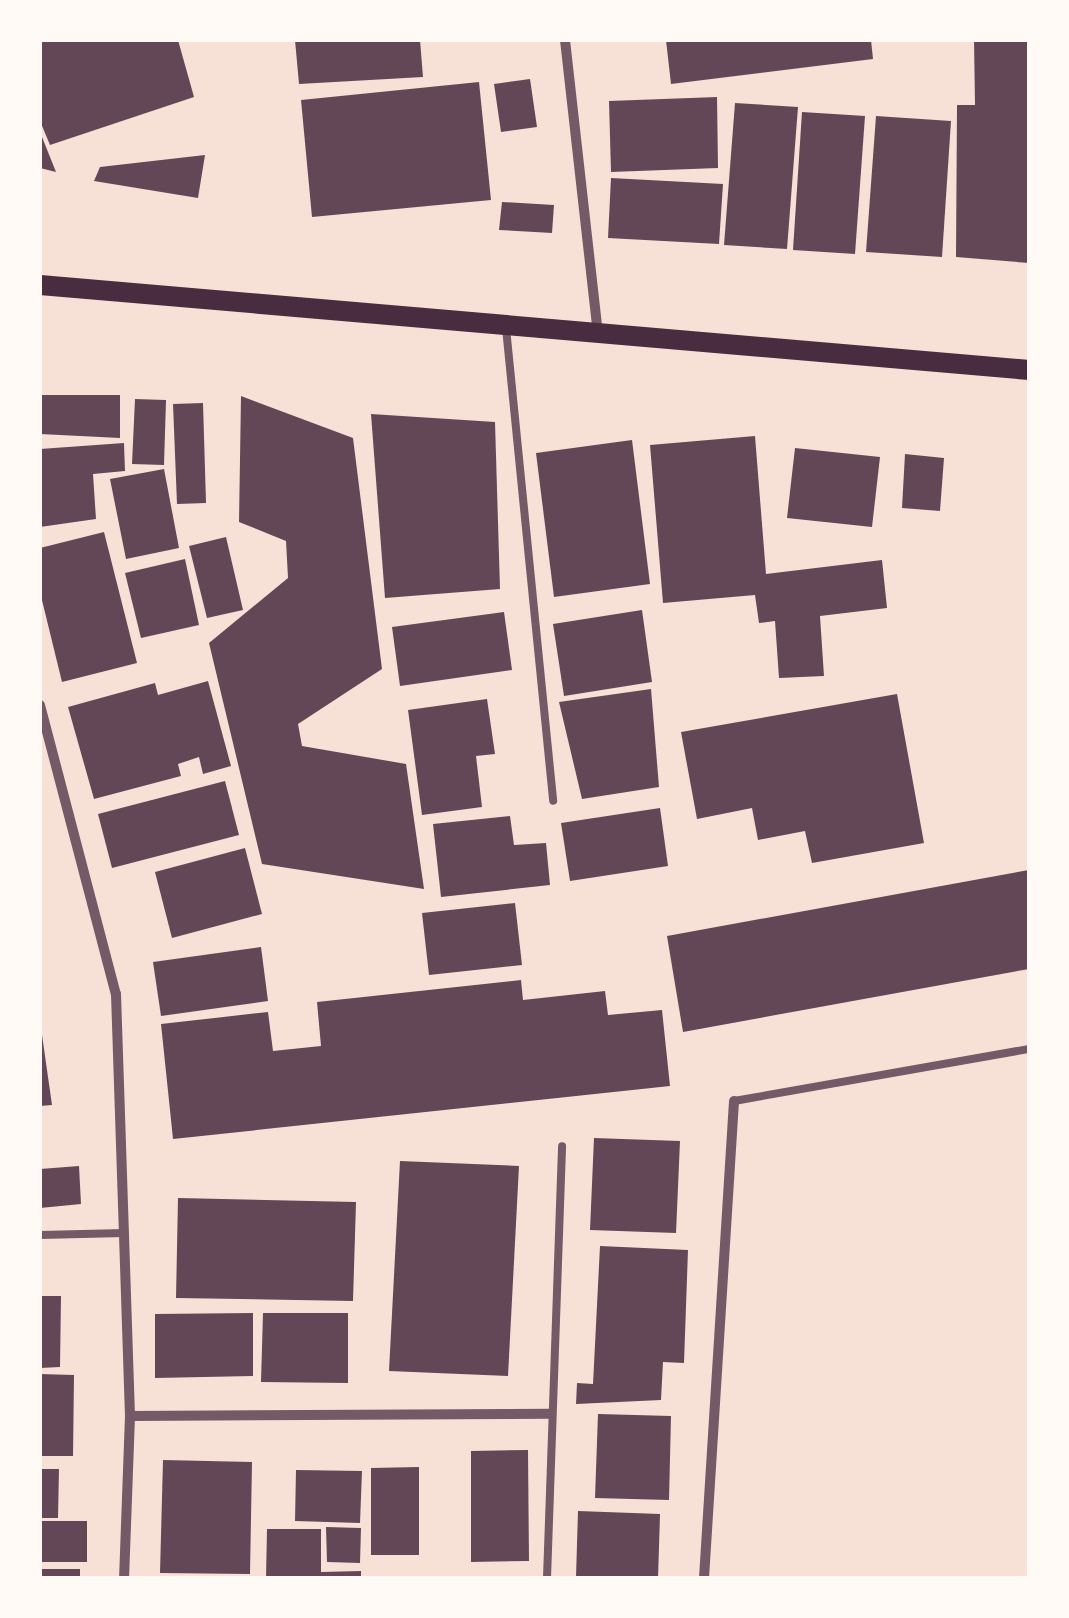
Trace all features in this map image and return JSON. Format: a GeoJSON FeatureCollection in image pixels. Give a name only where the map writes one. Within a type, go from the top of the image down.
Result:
{"type":"FeatureCollection","features":[{"type":"Feature","properties":{"kind":"main road"},"geometry":{"type":"LineString","coordinates":[[40,285],[1029,370]]}},
{"type":"Feature","properties":{"kind":"street"},"geometry":{"type":"LineString","coordinates":[[566,40],[598,333]]}},
{"type":"Feature","properties":{"kind":"street"},"geometry":{"type":"LineString","coordinates":[[40,704],[116,994],[130,1416],[124,1578]]}},
{"type":"Feature","properties":{"kind":"street"},"geometry":{"type":"LineString","coordinates":[[704,1578],[734,1101]]}},
{"type":"Feature","properties":{"kind":"street"},"geometry":{"type":"LineString","coordinates":[[130,1416],[551,1414]]}},
{"type":"Feature","properties":{"kind":"lane"},"geometry":{"type":"LineString","coordinates":[[506,328],[553,801]]}},
{"type":"Feature","properties":{"kind":"lane"},"geometry":{"type":"LineString","coordinates":[[734,1101],[1029,1049]]}},
{"type":"Feature","properties":{"kind":"lane"},"geometry":{"type":"LineString","coordinates":[[547,1578],[562,1146]]}},
{"type":"Feature","properties":{"kind":"lane"},"geometry":{"type":"LineString","coordinates":[[40,1235],[124,1233]]}},
{"type":"Feature","properties":{"kind":"building"},"geometry":{"type":"Polygon","coordinates":[[[40,40],[178,40],[194,97],[50,145],[40,121],[40,40]]]}},
{"type":"Feature","properties":{"kind":"building"},"geometry":{"type":"Polygon","coordinates":[[[295,40],[420,40],[423,77],[299,84],[295,40]]]}},
{"type":"Feature","properties":{"kind":"building"},"geometry":{"type":"Polygon","coordinates":[[[666,40],[871,40],[873,59],[671,84],[666,40]]]}},
{"type":"Feature","properties":{"kind":"building"},"geometry":{"type":"Polygon","coordinates":[[[974,40],[1029,40],[1029,263],[956,257],[957,105],[975,105],[974,40]]]}},
{"type":"Feature","properties":{"kind":"building"},"geometry":{"type":"Polygon","coordinates":[[[530,79],[537,127],[501,132],[494,84],[530,79]]]}},
{"type":"Feature","properties":{"kind":"building"},"geometry":{"type":"Polygon","coordinates":[[[479,82],[491,200],[312,217],[301,100],[479,82]]]}},
{"type":"Feature","properties":{"kind":"building"},"geometry":{"type":"Polygon","coordinates":[[[717,97],[718,168],[611,172],[609,101],[717,97]]]}},
{"type":"Feature","properties":{"kind":"building"},"geometry":{"type":"Polygon","coordinates":[[[735,103],[798,107],[787,249],[724,245],[735,103]]]}},
{"type":"Feature","properties":{"kind":"building"},"geometry":{"type":"Polygon","coordinates":[[[802,112],[865,116],[855,254],[793,250],[802,112]]]}},
{"type":"Feature","properties":{"kind":"building"},"geometry":{"type":"Polygon","coordinates":[[[876,116],[951,121],[942,257],[866,252],[876,116]]]}},
{"type":"Feature","properties":{"kind":"building"},"geometry":{"type":"Polygon","coordinates":[[[40,132],[56,172],[40,168],[40,132]]]}},
{"type":"Feature","properties":{"kind":"building"},"geometry":{"type":"Polygon","coordinates":[[[205,155],[198,198],[94,181],[100,167],[205,155]]]}},
{"type":"Feature","properties":{"kind":"building"},"geometry":{"type":"Polygon","coordinates":[[[611,178],[723,184],[719,244],[608,238],[611,178]]]}},
{"type":"Feature","properties":{"kind":"building"},"geometry":{"type":"Polygon","coordinates":[[[502,202],[554,205],[552,233],[499,230],[502,202]]]}},
{"type":"Feature","properties":{"kind":"building"},"geometry":{"type":"Polygon","coordinates":[[[40,395],[120,395],[120,438],[40,434],[40,395]]]}},
{"type":"Feature","properties":{"kind":"building"},"geometry":{"type":"Polygon","coordinates":[[[241,396],[353,438],[382,669],[298,724],[302,746],[406,764],[424,889],[262,864],[209,643],[288,578],[286,541],[239,522],[241,396]]]}},
{"type":"Feature","properties":{"kind":"building"},"geometry":{"type":"Polygon","coordinates":[[[135,399],[166,400],[164,465],[132,464],[135,399]]]}},
{"type":"Feature","properties":{"kind":"building"},"geometry":{"type":"Polygon","coordinates":[[[203,403],[206,503],[177,504],[173,404],[203,403]]]}},
{"type":"Feature","properties":{"kind":"building"},"geometry":{"type":"Polygon","coordinates":[[[371,414],[495,422],[500,589],[385,598],[371,414]]]}},
{"type":"Feature","properties":{"kind":"building"},"geometry":{"type":"Polygon","coordinates":[[[755,436],[766,574],[882,560],[887,608],[820,616],[824,676],[779,678],[775,621],[759,623],[755,595],[663,603],[650,445],[755,436]]]}},
{"type":"Feature","properties":{"kind":"building"},"geometry":{"type":"Polygon","coordinates":[[[632,440],[650,584],[554,597],[536,453],[632,440]]]}},
{"type":"Feature","properties":{"kind":"building"},"geometry":{"type":"Polygon","coordinates":[[[124,443],[125,471],[93,474],[96,519],[40,527],[40,449],[124,443]]]}},
{"type":"Feature","properties":{"kind":"building"},"geometry":{"type":"Polygon","coordinates":[[[795,448],[880,457],[872,527],[787,518],[795,448]]]}},
{"type":"Feature","properties":{"kind":"building"},"geometry":{"type":"Polygon","coordinates":[[[905,454],[944,458],[940,511],[902,508],[905,454]]]}},
{"type":"Feature","properties":{"kind":"building"},"geometry":{"type":"Polygon","coordinates":[[[164,469],[179,548],[126,559],[110,479],[164,469]]]}},
{"type":"Feature","properties":{"kind":"building"},"geometry":{"type":"Polygon","coordinates":[[[104,532],[137,663],[62,682],[40,592],[40,548],[104,532]]]}},
{"type":"Feature","properties":{"kind":"building"},"geometry":{"type":"Polygon","coordinates":[[[226,537],[243,610],[207,618],[189,546],[226,537]]]}},
{"type":"Feature","properties":{"kind":"building"},"geometry":{"type":"Polygon","coordinates":[[[185,559],[199,625],[141,638],[125,573],[185,559]]]}},
{"type":"Feature","properties":{"kind":"building"},"geometry":{"type":"Polygon","coordinates":[[[642,610],[652,682],[564,696],[553,624],[642,610]]]}},
{"type":"Feature","properties":{"kind":"building"},"geometry":{"type":"Polygon","coordinates":[[[504,612],[512,670],[400,686],[392,627],[504,612]]]}},
{"type":"Feature","properties":{"kind":"building"},"geometry":{"type":"Polygon","coordinates":[[[208,681],[231,766],[203,774],[199,757],[178,764],[181,776],[94,799],[68,707],[155,683],[158,695],[208,681]]]}},
{"type":"Feature","properties":{"kind":"building"},"geometry":{"type":"Polygon","coordinates":[[[651,689],[659,787],[582,799],[559,702],[651,689]]]}},
{"type":"Feature","properties":{"kind":"building"},"geometry":{"type":"Polygon","coordinates":[[[897,694],[924,843],[812,863],[805,831],[758,840],[752,808],[697,819],[681,732],[897,694]]]}},
{"type":"Feature","properties":{"kind":"building"},"geometry":{"type":"Polygon","coordinates":[[[487,699],[495,754],[476,756],[482,807],[422,815],[408,710],[487,699]]]}},
{"type":"Feature","properties":{"kind":"building"},"geometry":{"type":"Polygon","coordinates":[[[225,781],[239,835],[112,868],[98,814],[225,781]]]}},
{"type":"Feature","properties":{"kind":"building"},"geometry":{"type":"Polygon","coordinates":[[[660,808],[668,866],[570,881],[561,823],[660,808]]]}},
{"type":"Feature","properties":{"kind":"building"},"geometry":{"type":"Polygon","coordinates":[[[510,816],[514,845],[546,843],[550,885],[441,897],[433,824],[510,816]]]}},
{"type":"Feature","properties":{"kind":"building"},"geometry":{"type":"Polygon","coordinates":[[[245,848],[262,914],[172,938],[155,872],[245,848]]]}},
{"type":"Feature","properties":{"kind":"building"},"geometry":{"type":"Polygon","coordinates":[[[1029,870],[1029,969],[683,1032],[667,936],[1029,870]]]}},
{"type":"Feature","properties":{"kind":"building"},"geometry":{"type":"Polygon","coordinates":[[[515,903],[522,965],[429,975],[422,913],[515,903]]]}},
{"type":"Feature","properties":{"kind":"building"},"geometry":{"type":"Polygon","coordinates":[[[261,947],[268,1001],[161,1016],[153,962],[261,947]]]}},
{"type":"Feature","properties":{"kind":"building"},"geometry":{"type":"Polygon","coordinates":[[[521,980],[523,1000],[605,991],[608,1015],[662,1010],[670,1086],[173,1139],[161,1024],[268,1012],[273,1051],[321,1046],[317,1002],[521,980]]]}},
{"type":"Feature","properties":{"kind":"building"},"geometry":{"type":"Polygon","coordinates":[[[40,1021],[52,1105],[40,1106],[40,1021]]]}},
{"type":"Feature","properties":{"kind":"building"},"geometry":{"type":"Polygon","coordinates":[[[594,1138],[680,1141],[676,1233],[590,1230],[594,1138]]]}},
{"type":"Feature","properties":{"kind":"building"},"geometry":{"type":"Polygon","coordinates":[[[400,1161],[519,1166],[508,1376],[389,1371],[400,1161]]]}},
{"type":"Feature","properties":{"kind":"building"},"geometry":{"type":"Polygon","coordinates":[[[79,1166],[81,1204],[40,1208],[40,1169],[79,1166]]]}},
{"type":"Feature","properties":{"kind":"building"},"geometry":{"type":"Polygon","coordinates":[[[178,1198],[356,1202],[353,1301],[176,1298],[178,1198]]]}},
{"type":"Feature","properties":{"kind":"building"},"geometry":{"type":"Polygon","coordinates":[[[600,1246],[688,1250],[684,1363],[663,1362],[661,1400],[576,1404],[577,1383],[593,1384],[600,1246]]]}},
{"type":"Feature","properties":{"kind":"building"},"geometry":{"type":"Polygon","coordinates":[[[40,1296],[61,1296],[60,1367],[40,1368],[40,1296]]]}},
{"type":"Feature","properties":{"kind":"building"},"geometry":{"type":"Polygon","coordinates":[[[253,1313],[253,1376],[155,1378],[155,1314],[253,1313]]]}},
{"type":"Feature","properties":{"kind":"building"},"geometry":{"type":"Polygon","coordinates":[[[263,1313],[348,1313],[348,1383],[261,1382],[263,1313]]]}},
{"type":"Feature","properties":{"kind":"building"},"geometry":{"type":"Polygon","coordinates":[[[40,1374],[74,1375],[73,1456],[40,1456],[40,1374]]]}},
{"type":"Feature","properties":{"kind":"building"},"geometry":{"type":"Polygon","coordinates":[[[598,1414],[671,1416],[669,1500],[595,1498],[598,1414]]]}},
{"type":"Feature","properties":{"kind":"building"},"geometry":{"type":"Polygon","coordinates":[[[528,1450],[529,1561],[471,1562],[471,1451],[528,1450]]]}},
{"type":"Feature","properties":{"kind":"building"},"geometry":{"type":"Polygon","coordinates":[[[163,1460],[252,1462],[250,1574],[160,1573],[163,1460]]]}},
{"type":"Feature","properties":{"kind":"building"},"geometry":{"type":"Polygon","coordinates":[[[419,1467],[419,1555],[371,1555],[371,1468],[419,1467]]]}},
{"type":"Feature","properties":{"kind":"building"},"geometry":{"type":"Polygon","coordinates":[[[40,1469],[59,1469],[58,1518],[40,1518],[40,1469]]]}},
{"type":"Feature","properties":{"kind":"building"},"geometry":{"type":"Polygon","coordinates":[[[296,1470],[362,1471],[360,1523],[295,1521],[296,1470]]]}},
{"type":"Feature","properties":{"kind":"building"},"geometry":{"type":"Polygon","coordinates":[[[578,1511],[660,1514],[658,1578],[576,1577],[578,1511]]]}},
{"type":"Feature","properties":{"kind":"building"},"geometry":{"type":"Polygon","coordinates":[[[40,1521],[87,1521],[87,1562],[40,1562],[40,1521]]]}},
{"type":"Feature","properties":{"kind":"building"},"geometry":{"type":"Polygon","coordinates":[[[326,1527],[361,1528],[360,1563],[327,1562],[326,1527]]]}},
{"type":"Feature","properties":{"kind":"building"},"geometry":{"type":"Polygon","coordinates":[[[267,1529],[321,1529],[321,1572],[361,1571],[361,1578],[266,1578],[267,1529]]]}},
{"type":"Feature","properties":{"kind":"building"},"geometry":{"type":"Polygon","coordinates":[[[40,1569],[80,1569],[80,1578],[40,1578],[40,1569]]]}}]}
